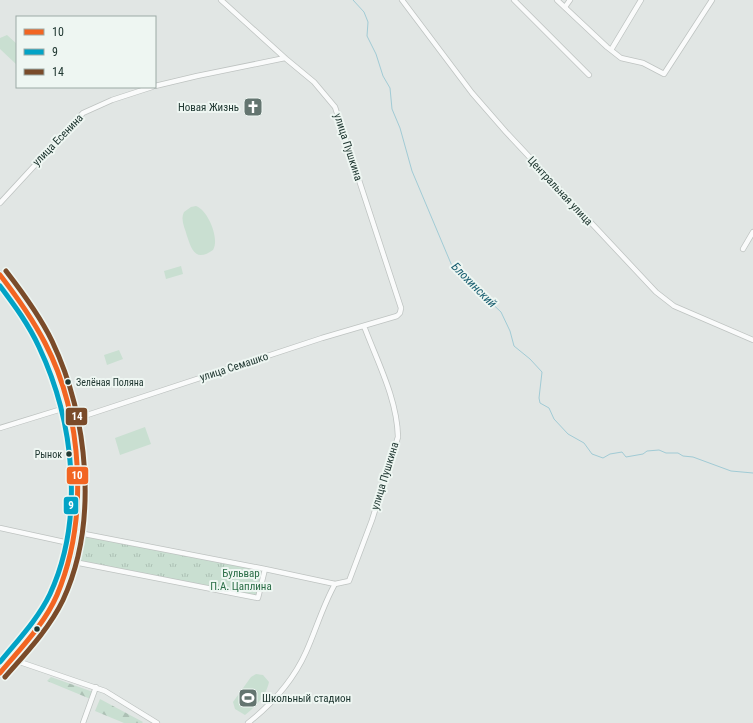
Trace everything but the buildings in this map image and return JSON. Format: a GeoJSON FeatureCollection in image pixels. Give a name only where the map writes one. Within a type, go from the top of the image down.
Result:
{"type":"FeatureCollection","features":[{"type":"Feature","properties":{"kind":"main road"},"geometry":{"type":"LineString","coordinates":[[0,275],[17,294],[45,346],[70,420],[78,472],[72,532],[67,561],[57,596],[47,613],[10,658],[0,673]]}},
{"type":"Feature","properties":{"kind":"main road"},"geometry":{"type":"LineString","coordinates":[[0,282],[13,296],[45,346],[70,420]]}},
{"type":"Feature","properties":{"kind":"main road"},"geometry":{"type":"LineString","coordinates":[[67,561],[72,532]]}},
{"type":"Feature","properties":{"kind":"main road"},"geometry":{"type":"LineString","coordinates":[[0,666],[10,658]]}},
{"type":"Feature","properties":{"kind":"street","name":"улица Пушкина"},"geometry":{"type":"LineString","coordinates":[[221,0],[314,82],[335,107],[401,308],[400,313]]}},
{"type":"Feature","properties":{"kind":"street","name":"Центральная улица"},"geometry":{"type":"LineString","coordinates":[[402,0],[482,104],[656,292],[674,306],[753,340]]}},
{"type":"Feature","properties":{"kind":"street"},"geometry":{"type":"LineString","coordinates":[[514,0],[589,75]]}},
{"type":"Feature","properties":{"kind":"street"},"geometry":{"type":"LineString","coordinates":[[557,0],[610,50],[621,58],[644,63],[664,74],[712,0]]}},
{"type":"Feature","properties":{"kind":"street"},"geometry":{"type":"LineString","coordinates":[[565,7],[570,0]]}},
{"type":"Feature","properties":{"kind":"street"},"geometry":{"type":"LineString","coordinates":[[610,50],[641,0]]}},
{"type":"Feature","properties":{"kind":"street"},"geometry":{"type":"LineString","coordinates":[[156,86],[285,58]]}},
{"type":"Feature","properties":{"kind":"street","name":"улица Есенина"},"geometry":{"type":"LineString","coordinates":[[0,203],[83,113],[112,100],[149,88]]}},
{"type":"Feature","properties":{"kind":"street"},"geometry":{"type":"LineString","coordinates":[[743,249],[753,232]]}},
{"type":"Feature","properties":{"kind":"street","name":"улица Семашко"},"geometry":{"type":"LineString","coordinates":[[70,420],[397,316],[400,313]]}},
{"type":"Feature","properties":{"kind":"street","name":"улица Пушкина"},"geometry":{"type":"LineString","coordinates":[[335,584],[349,581],[372,518],[398,436],[398,425],[392,401],[364,326]]}},
{"type":"Feature","properties":{"kind":"street"},"geometry":{"type":"LineString","coordinates":[[0,428],[65,408]]}},
{"type":"Feature","properties":{"kind":"street"},"geometry":{"type":"LineString","coordinates":[[0,528],[69,543]]}},
{"type":"Feature","properties":{"kind":"street"},"geometry":{"type":"LineString","coordinates":[[72,532],[335,584],[306,654],[285,688],[268,706],[248,723]]}},
{"type":"Feature","properties":{"kind":"street"},"geometry":{"type":"LineString","coordinates":[[67,561],[258,598],[265,569]]}},
{"type":"Feature","properties":{"kind":"street"},"geometry":{"type":"LineString","coordinates":[[10,658],[96,687],[157,723]]}},
{"type":"Feature","properties":{"kind":"street"},"geometry":{"type":"LineString","coordinates":[[83,723],[96,687]]}},
{"type":"Feature","properties":{"kind":"green space"},"geometry":{"type":"Polygon","coordinates":[[[7,35],[16,43],[16,64],[0,49],[0,38],[7,35]]]}},
{"type":"Feature","properties":{"kind":"green space"},"geometry":{"type":"Polygon","coordinates":[[[196,206],[205,213],[212,225],[215,239],[213,250],[202,255],[199,255],[193,250],[183,221],[184,212],[191,207],[196,206]]]}},
{"type":"Feature","properties":{"kind":"green space"},"geometry":{"type":"Polygon","coordinates":[[[181,266],[183,274],[166,279],[164,271],[181,266]]]}},
{"type":"Feature","properties":{"kind":"green space"},"geometry":{"type":"Polygon","coordinates":[[[119,350],[123,359],[107,365],[104,355],[119,350]]]}},
{"type":"Feature","properties":{"kind":"green space"},"geometry":{"type":"Polygon","coordinates":[[[145,427],[151,444],[120,455],[115,438],[145,427]]]}},
{"type":"Feature","properties":{"kind":"green space","name":"Бульвар П.А. Цаплина"},"geometry":{"type":"Polygon","coordinates":[[[80,535],[260,570],[262,573],[257,595],[253,596],[72,559],[76,537],[80,535]]]}},
{"type":"Feature","properties":{"kind":"green space","name":"Школьный стадион"},"geometry":{"type":"Polygon","coordinates":[[[256,674],[263,675],[269,682],[268,687],[260,700],[245,715],[235,709],[233,702],[251,677],[256,674]]]}},
{"type":"Feature","properties":{"kind":"green space"},"geometry":{"type":"Polygon","coordinates":[[[51,677],[96,693],[93,700],[47,681],[51,677]]]}},
{"type":"Feature","properties":{"kind":"green space"},"geometry":{"type":"Polygon","coordinates":[[[100,699],[143,722],[124,723],[95,711],[100,699]]]}},
{"type":"Feature","properties":{"kind":"waterway","name":"Блохинский"},"geometry":{"type":"LineString","coordinates":[[353,0],[364,12],[368,22],[367,36],[376,54],[383,76],[390,88],[392,109],[400,128],[412,171],[452,266],[501,312],[510,331],[514,346],[530,359],[542,372],[539,398],[540,403],[549,408],[554,419],[568,434],[584,443],[592,454],[603,458],[610,454],[622,452],[626,457],[643,454],[647,451],[659,450],[666,453],[678,453],[683,456],[693,457],[731,471],[753,473]]}},
{"type":"Feature","properties":{"kind":"transit line","name":"14"},"geometry":{"type":"LineString","coordinates":[[5,677],[44,631],[63,600],[74,570],[82,537],[85,504],[81,436],[74,403],[64,371],[52,341],[37,314],[6,271]]}},
{"type":"Feature","properties":{"kind":"transit line","name":"10"},"geometry":{"type":"LineString","coordinates":[[0,275],[35,325],[58,372],[67,402],[74,435],[77,468],[77,501],[74,534],[67,565],[57,595],[39,627],[0,673]]}},
{"type":"Feature","properties":{"kind":"transit line","name":"9"},"geometry":{"type":"LineString","coordinates":[[0,286],[31,331],[51,376],[60,406],[67,438],[71,470],[71,502],[68,534],[61,565],[50,594],[34,621],[0,662]]}},
{"type":"Feature","properties":{"kind":"place","name":"Новая Жизнь"},"geometry":{"type":"Point","coordinates":[253,107]}},
{"type":"Feature","properties":{"kind":"place","name":"Зелёная Поляна"},"geometry":{"type":"Point","coordinates":[68,382]}},
{"type":"Feature","properties":{"kind":"place","name":"Рынок"},"geometry":{"type":"Point","coordinates":[69,454]}},
{"type":"Feature","properties":{"kind":"place","name":"Школьный стадион"},"geometry":{"type":"Point","coordinates":[248,698]}}]}
